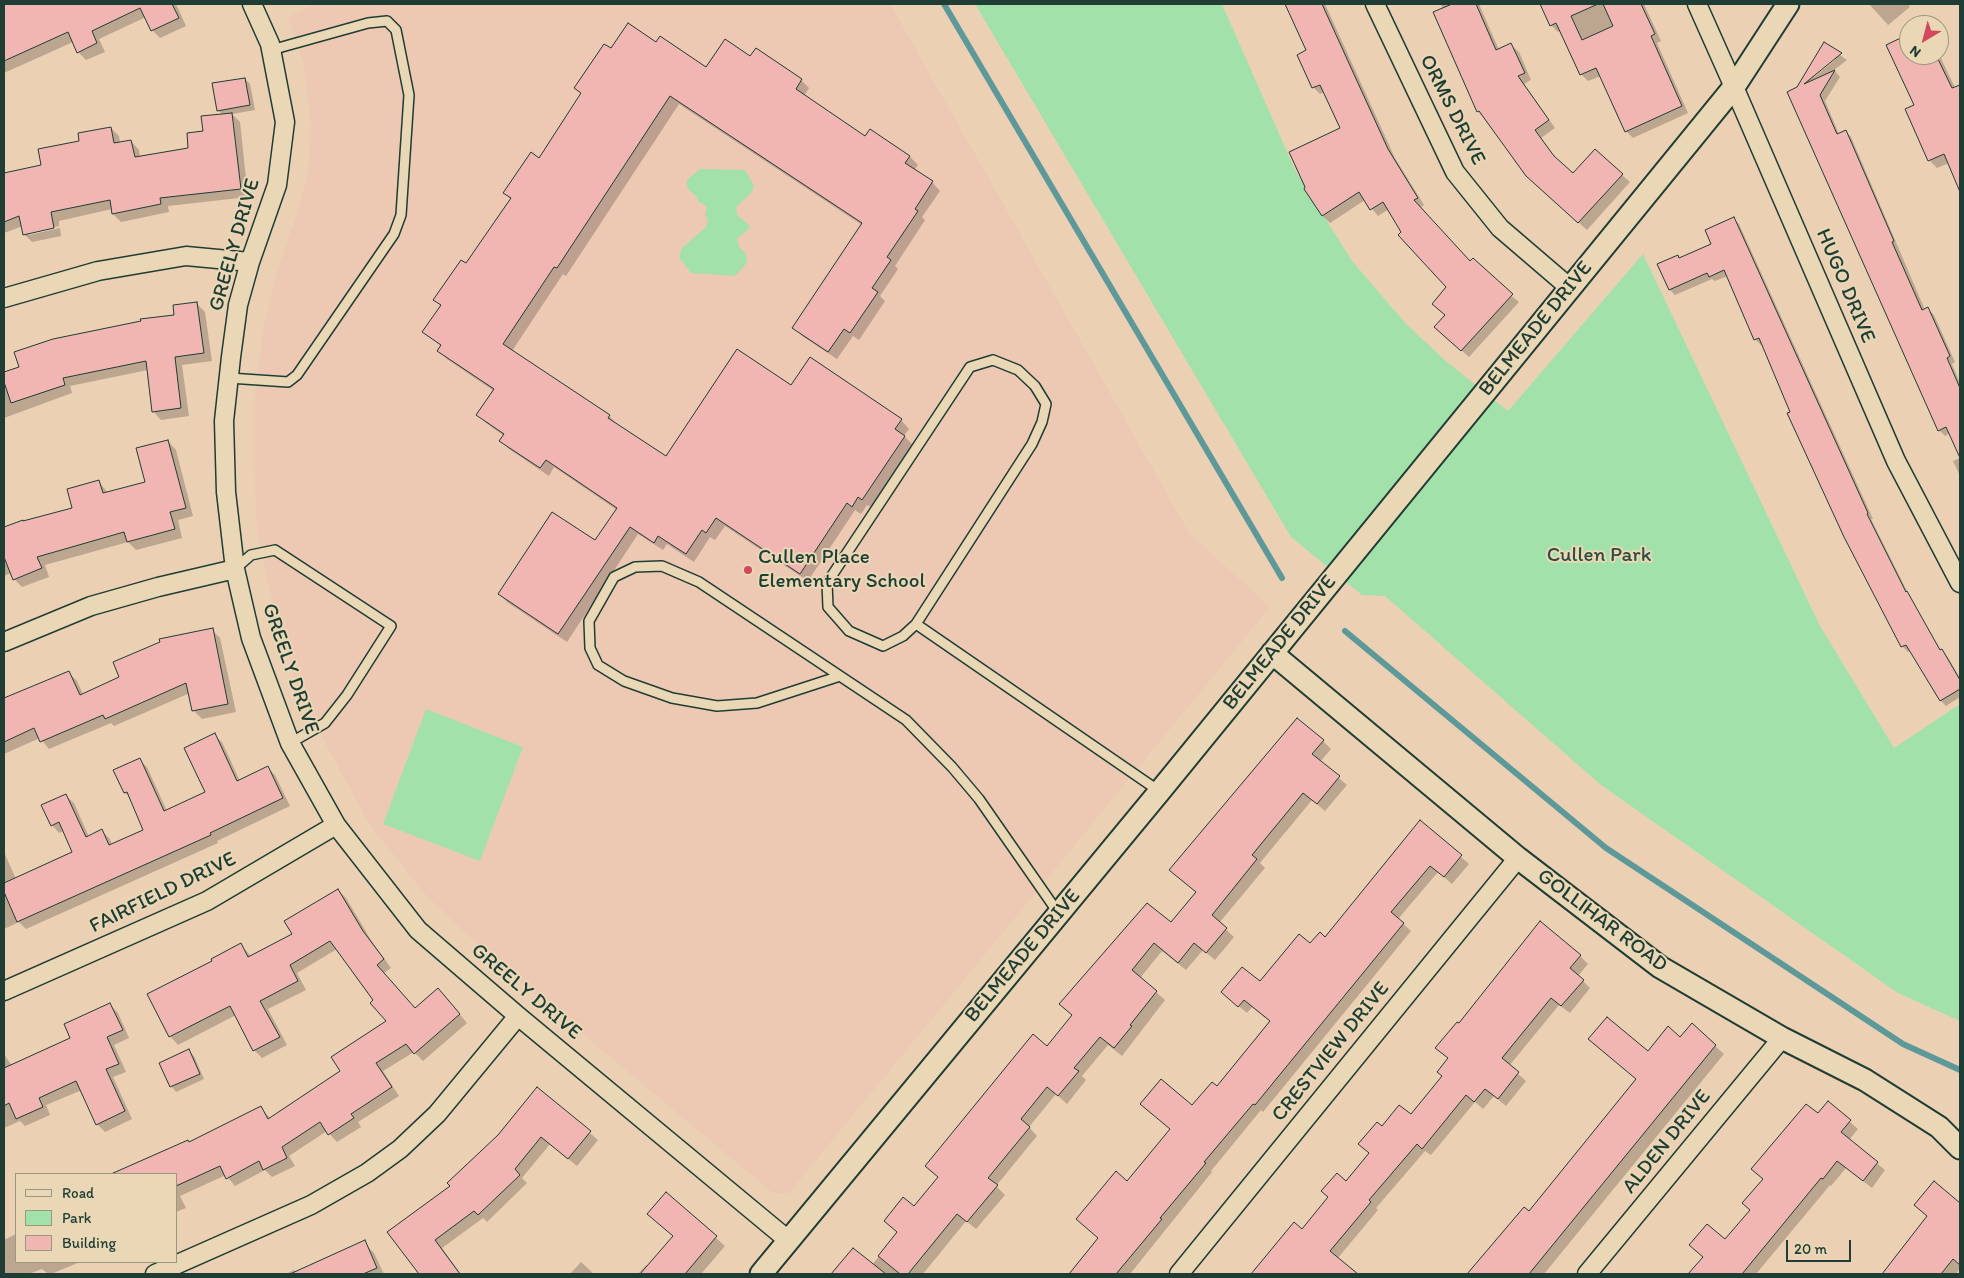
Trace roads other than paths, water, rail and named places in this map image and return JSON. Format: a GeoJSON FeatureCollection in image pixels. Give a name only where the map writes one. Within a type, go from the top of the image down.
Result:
{"type":"FeatureCollection","features":[{"type":"Feature","properties":{"kind":"street","name":"GREELY DRIVE"},"geometry":{"type":"LineString","coordinates":[[252,4],[271,50],[285,122],[277,185],[250,262],[238,305],[224,421],[226,492],[234,569],[251,638],[270,694],[290,743],[336,825],[418,930],[518,1016],[788,1240]]}},
{"type":"Feature","properties":{"kind":"street","name":"ORMS DRIVE"},"geometry":{"type":"LineString","coordinates":[[1375,4],[1455,172],[1500,228],[1570,288]]}},
{"type":"Feature","properties":{"kind":"street","name":"HUGO DRIVE"},"geometry":{"type":"LineString","coordinates":[[1697,4],[1896,461],[1960,583]]}},
{"type":"Feature","properties":{"kind":"street","name":"BELMEADE DRIVE"},"geometry":{"type":"LineString","coordinates":[[761,1274],[1160,792],[1734,87],[1788,4]]}},
{"type":"Feature","properties":{"kind":"street"},"geometry":{"type":"LineString","coordinates":[[4,298],[98,271],[186,256],[250,262]]}},
{"type":"Feature","properties":{"kind":"street"},"geometry":{"type":"LineString","coordinates":[[4,642],[91,606],[158,587],[234,569]]}},
{"type":"Feature","properties":{"kind":"street","name":"GOLLIHAR ROAD"},"geometry":{"type":"LineString","coordinates":[[1272,653],[1518,858],[1660,967],[1782,1038],[1865,1080],[1938,1127],[1960,1148]]}},
{"type":"Feature","properties":{"kind":"street","name":"FAIRFIELD DRIVE"},"geometry":{"type":"LineString","coordinates":[[4,991],[207,901],[336,825]]}},
{"type":"Feature","properties":{"kind":"street","name":"CRESTVIEW DRIVE"},"geometry":{"type":"LineString","coordinates":[[1179,1274],[1518,858]]}},
{"type":"Feature","properties":{"kind":"street"},"geometry":{"type":"LineString","coordinates":[[156,1274],[311,1205],[368,1173],[400,1149],[437,1114],[518,1016]]}},
{"type":"Feature","properties":{"kind":"street","name":"ALDEN DRIVE"},"geometry":{"type":"LineString","coordinates":[[1587,1274],[1782,1038]]}},
{"type":"Feature","properties":{"kind":"lane"},"geometry":{"type":"LineString","coordinates":[[229,378],[288,382],[297,375],[394,234],[401,215],[409,95],[396,30],[388,22],[368,23],[271,50]]}},
{"type":"Feature","properties":{"kind":"lane"},"geometry":{"type":"LineString","coordinates":[[993,360],[1018,370],[1035,386],[1046,404],[1042,422],[1032,444],[916,624],[903,636],[883,646],[849,631],[828,607],[827,583],[970,367],[993,360]]}},
{"type":"Feature","properties":{"kind":"lane"},"geometry":{"type":"LineString","coordinates":[[234,569],[251,556],[275,550],[392,626],[347,695],[325,723],[290,743]]}},
{"type":"Feature","properties":{"kind":"lane"},"geometry":{"type":"LineString","coordinates":[[840,676],[757,704],[717,706],[672,698],[624,681],[598,665],[590,648],[589,620],[614,577],[635,567],[662,566],[699,582],[840,676],[906,720],[952,767],[979,799],[1059,914]]}},
{"type":"Feature","properties":{"kind":"lane"},"geometry":{"type":"LineString","coordinates":[[916,624],[1160,792]]}},
{"type":"Feature","properties":{"kind":"waterway"},"geometry":{"type":"LineString","coordinates":[[944,4],[1282,578]]}},
{"type":"Feature","properties":{"kind":"waterway"},"geometry":{"type":"LineString","coordinates":[[1345,631],[1606,848],[1903,1044],[1960,1070]]}},
{"type":"Feature","properties":{"kind":"place","name":"Cullen Place Elementary School"},"geometry":{"type":"Point","coordinates":[748,570]}},
{"type":"Feature","properties":{"kind":"park label","name":"Cullen Park"},"geometry":{"type":"Point","coordinates":[1599,556]}}]}
